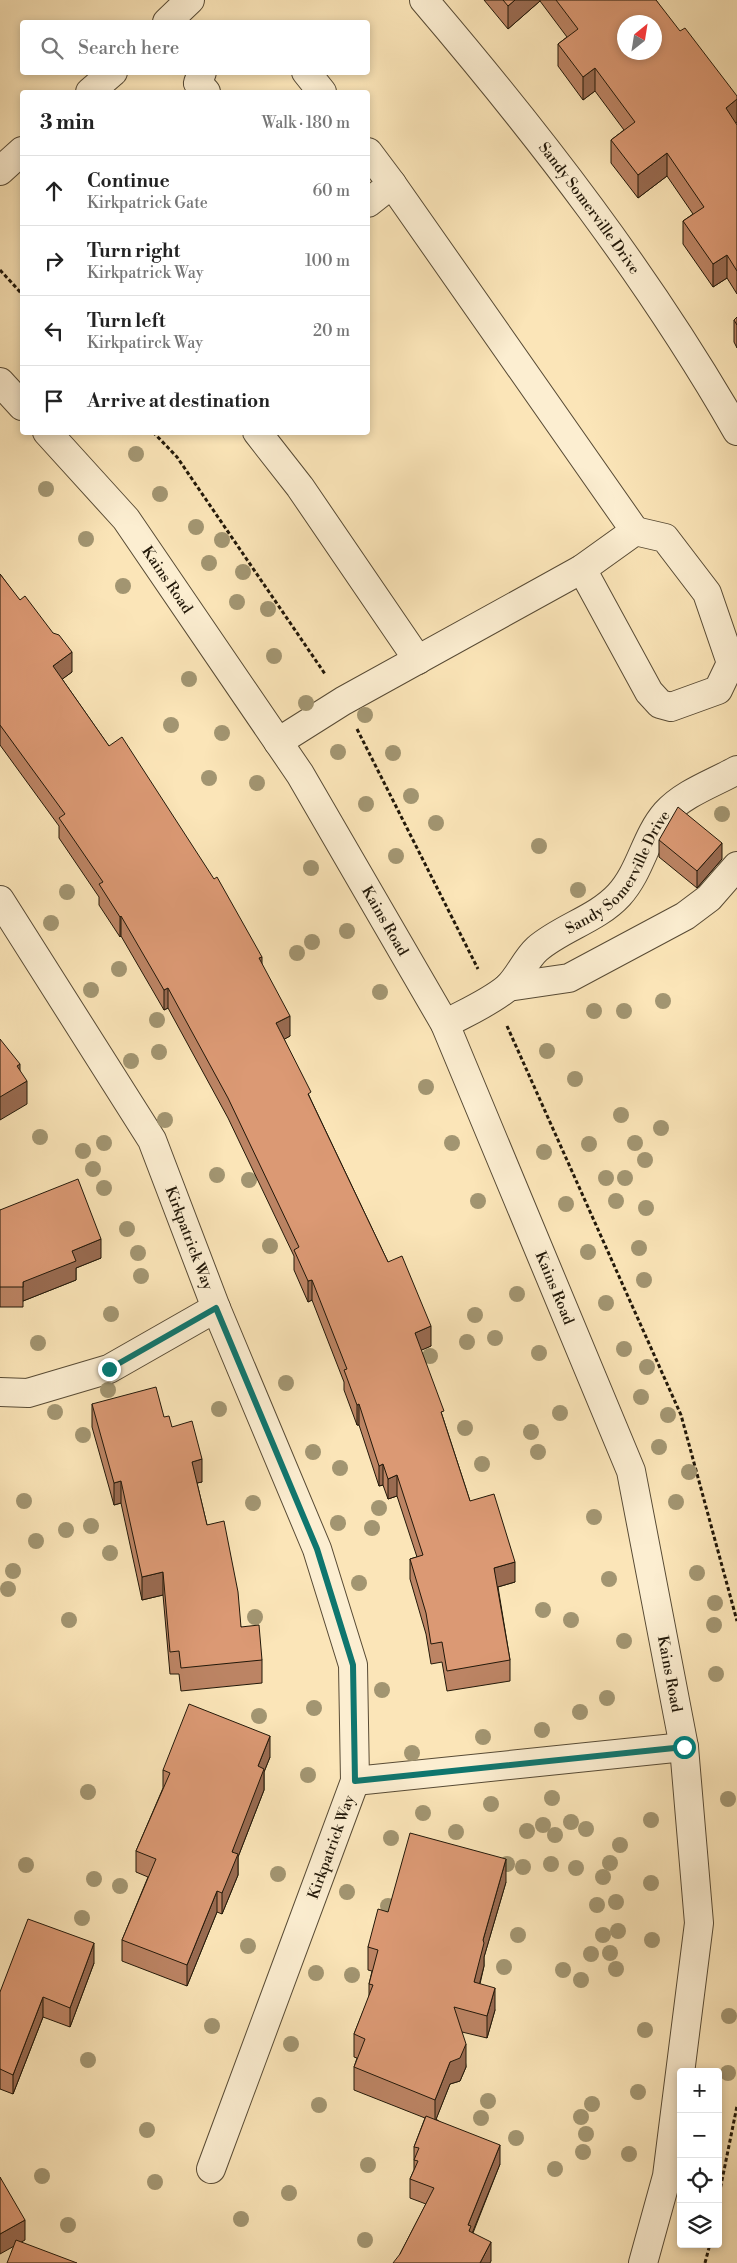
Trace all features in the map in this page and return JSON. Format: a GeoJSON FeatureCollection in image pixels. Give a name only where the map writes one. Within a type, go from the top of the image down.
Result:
{"type":"FeatureCollection","features":[{"type":"Feature","properties":{"kind":"street"},"geometry":{"type":"LineString","coordinates":[[169,20],[190,0]]}},
{"type":"Feature","properties":{"kind":"street","name":"Sandy Somerville Drive"},"geometry":{"type":"LineString","coordinates":[[424,0],[567,175],[646,287],[737,431]]}},
{"type":"Feature","properties":{"kind":"street"},"geometry":{"type":"LineString","coordinates":[[92,90],[110,75]]}},
{"type":"Feature","properties":{"kind":"street"},"geometry":{"type":"LineString","coordinates":[[201,75],[198,83],[204,90]]}},
{"type":"Feature","properties":{"kind":"street"},"geometry":{"type":"LineString","coordinates":[[308,75],[320,90]]}},
{"type":"Feature","properties":{"kind":"street"},"geometry":{"type":"LineString","coordinates":[[0,171],[20,154]]}},
{"type":"Feature","properties":{"kind":"street"},"geometry":{"type":"LineString","coordinates":[[370,155],[635,531],[665,538],[707,593],[732,663],[718,690],[671,707],[660,704],[649,692],[582,569]]}},
{"type":"Feature","properties":{"kind":"street"},"geometry":{"type":"LineString","coordinates":[[370,201],[392,184]]}},
{"type":"Feature","properties":{"kind":"street"},"geometry":{"type":"LineString","coordinates":[[0,382],[20,404]]}},
{"type":"Feature","properties":{"kind":"street"},"geometry":{"type":"LineString","coordinates":[[259,435],[300,488],[418,660]]}},
{"type":"Feature","properties":{"kind":"street","name":"Kains Road"},"geometry":{"type":"LineString","coordinates":[[60,437],[126,518],[300,774],[445,1024],[631,1471],[684,1747],[699,1922],[667,2176],[643,2263]]}},
{"type":"Feature","properties":{"kind":"street"},"geometry":{"type":"LineString","coordinates":[[278,742],[343,701],[582,569],[635,531]]}},
{"type":"Feature","properties":{"kind":"street","name":"Sandy Somerville Drive"},"geometry":{"type":"LineString","coordinates":[[508,987],[537,949],[600,910],[618,896],[629,882],[660,821],[673,806],[737,770]]}},
{"type":"Feature","properties":{"kind":"street","name":"Sandy Somerville Drive"},"geometry":{"type":"LineString","coordinates":[[445,1024],[508,987],[569,978],[685,916],[709,898],[737,866]]}},
{"type":"Feature","properties":{"kind":"street","name":"Kirkpatrick Way"},"geometry":{"type":"LineString","coordinates":[[0,900],[152,1140],[216,1308],[317,1549],[353,1665],[355,1781],[211,2169]]}},
{"type":"Feature","properties":{"kind":"street"},"geometry":{"type":"LineString","coordinates":[[0,1392],[28,1393],[109,1369],[216,1308]]}},
{"type":"Feature","properties":{"kind":"street"},"geometry":{"type":"LineString","coordinates":[[355,1781],[684,1747]]}},
{"type":"Feature","properties":{"kind":"path"},"geometry":{"type":"LineString","coordinates":[[0,270],[20,292]]}},
{"type":"Feature","properties":{"kind":"path"},"geometry":{"type":"LineString","coordinates":[[722,2180],[737,2106]]}},
{"type":"Feature","properties":{"kind":"path"},"geometry":{"type":"LineString","coordinates":[[705,2263],[709,2248]]}},
{"type":"Feature","properties":{"kind":"building"},"geometry":{"type":"Polygon","coordinates":[[[503,0],[515,0],[508,6],[503,0]]]}},
{"type":"Feature","properties":{"kind":"building"},"geometry":{"type":"Polygon","coordinates":[[[556,0],[656,0],[680,31],[685,28],[737,96],[737,99],[726,108],[737,125],[737,271],[727,255],[713,264],[683,221],[704,207],[667,153],[638,175],[611,140],[635,122],[595,68],[583,77],[558,44],[578,29],[556,0]]]}},
{"type":"Feature","properties":{"kind":"building"},"geometry":{"type":"Polygon","coordinates":[[[0,574],[20,600],[25,596],[53,633],[59,635],[72,652],[53,666],[109,746],[122,737],[214,879],[217,877],[262,957],[259,958],[290,1016],[276,1023],[311,1092],[308,1094],[388,1262],[402,1256],[431,1326],[415,1333],[444,1411],[441,1412],[470,1501],[494,1494],[515,1562],[494,1568],[510,1660],[447,1671],[442,1642],[431,1644],[426,1613],[410,1559],[423,1555],[397,1475],[388,1479],[383,1464],[379,1466],[359,1404],[357,1405],[344,1370],[347,1369],[312,1280],[308,1281],[294,1250],[299,1247],[228,1098],[168,988],[164,990],[121,916],[99,884],[103,882],[59,818],[65,814],[0,725],[0,574]]]}},
{"type":"Feature","properties":{"kind":"building"},"geometry":{"type":"Polygon","coordinates":[[[678,807],[722,843],[697,871],[659,840],[678,807]]]}},
{"type":"Feature","properties":{"kind":"building"},"geometry":{"type":"Polygon","coordinates":[[[0,1039],[20,1064],[17,1066],[27,1081],[0,1097],[0,1039]]]}},
{"type":"Feature","properties":{"kind":"building"},"geometry":{"type":"Polygon","coordinates":[[[78,1179],[101,1239],[72,1251],[76,1261],[23,1282],[23,1287],[0,1287],[0,1210],[78,1179]]]}},
{"type":"Feature","properties":{"kind":"building"},"geometry":{"type":"Polygon","coordinates":[[[156,1387],[164,1417],[169,1416],[172,1427],[192,1421],[202,1459],[192,1462],[207,1525],[224,1521],[238,1592],[241,1627],[259,1625],[262,1660],[181,1668],[179,1651],[170,1652],[163,1572],[142,1577],[121,1481],[114,1483],[92,1404],[156,1387]]]}},
{"type":"Feature","properties":{"kind":"building"},"geometry":{"type":"Polygon","coordinates":[[[189,1704],[270,1736],[258,1766],[264,1769],[232,1852],[238,1854],[222,1893],[217,1891],[187,1965],[122,1940],[156,1859],[136,1851],[170,1773],[163,1770],[189,1704]]]}},
{"type":"Feature","properties":{"kind":"building"},"geometry":{"type":"Polygon","coordinates":[[[410,1833],[506,1859],[483,1940],[484,1943],[474,1982],[495,1988],[487,2016],[454,2007],[466,2044],[460,2058],[450,2062],[435,2100],[354,2067],[365,2039],[354,2034],[373,1985],[369,1984],[378,1950],[368,1947],[378,1909],[388,1912],[410,1833]]]}},
{"type":"Feature","properties":{"kind":"building"},"geometry":{"type":"Polygon","coordinates":[[[28,1919],[94,1943],[70,2008],[43,1997],[13,2075],[0,2069],[0,1992],[28,1919]]]}},
{"type":"Feature","properties":{"kind":"building"},"geometry":{"type":"Polygon","coordinates":[[[426,2116],[500,2145],[468,2225],[471,2226],[469,2231],[491,2242],[480,2263],[393,2263],[400,2254],[434,2188],[410,2179],[418,2161],[414,2160],[419,2148],[414,2147],[426,2116]]]}},
{"type":"Feature","properties":{"kind":"building"},"geometry":{"type":"Polygon","coordinates":[[[0,2177],[25,2220],[0,2234],[0,2177]]]}},
{"type":"Feature","properties":{"kind":"building"},"geometry":{"type":"Polygon","coordinates":[[[16,2240],[77,2263],[7,2263],[16,2240]]]}},
{"type":"Feature","properties":{"kind":"route"},"geometry":{"type":"LineString","coordinates":[[109,1369],[216,1308],[317,1549],[353,1665],[355,1781],[684,1747]]}}]}
